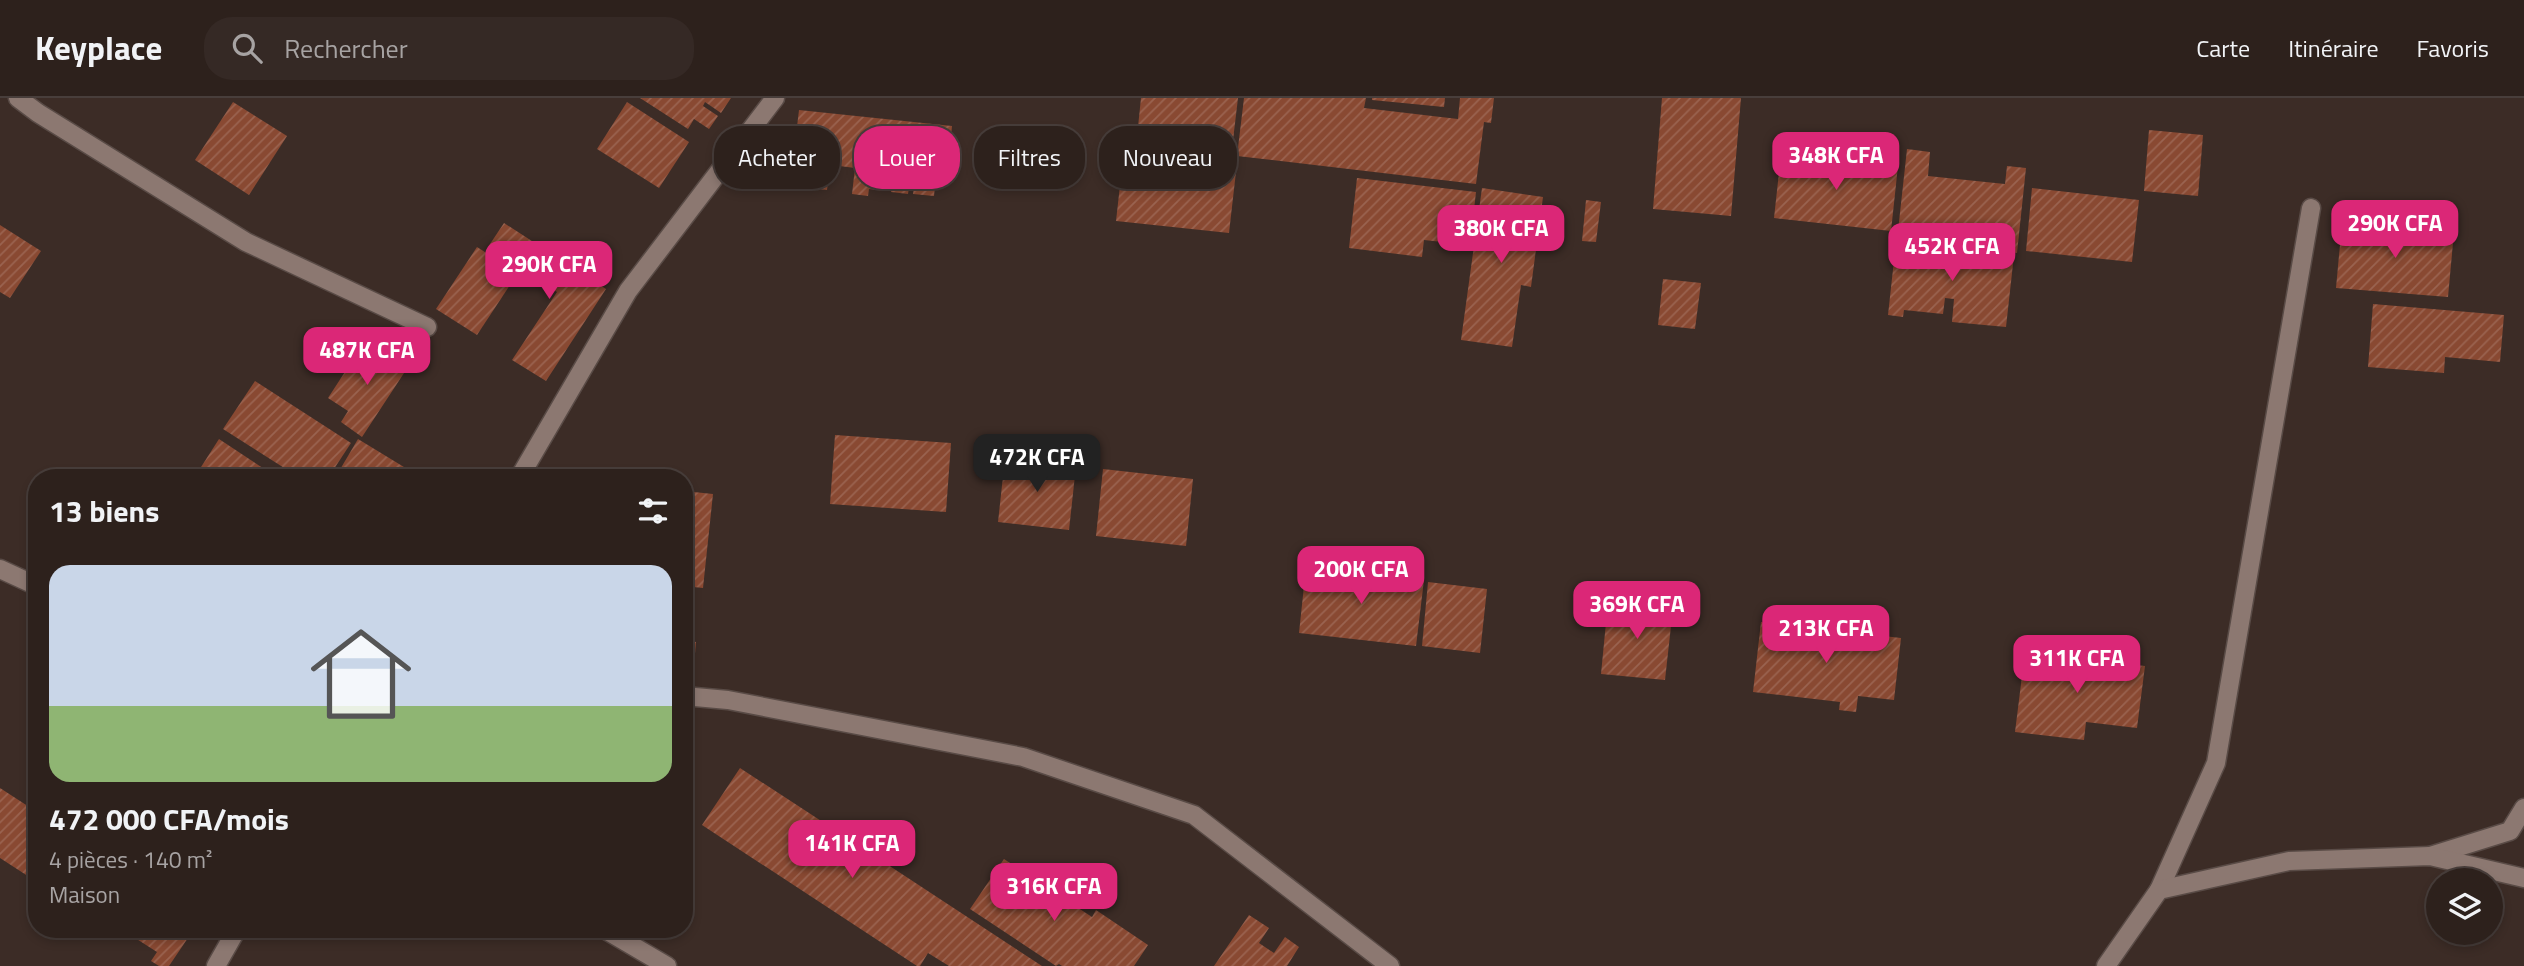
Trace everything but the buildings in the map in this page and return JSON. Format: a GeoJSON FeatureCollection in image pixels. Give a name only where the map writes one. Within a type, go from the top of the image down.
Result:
{"type":"FeatureCollection","features":[{"type":"Feature","properties":{"kind":"street"},"geometry":{"type":"LineString","coordinates":[[18,98],[246,242],[427,327]]}},
{"type":"Feature","properties":{"kind":"street"},"geometry":{"type":"LineString","coordinates":[[524,469],[628,290],[775,98]]}},
{"type":"Feature","properties":{"kind":"street"},"geometry":{"type":"LineString","coordinates":[[2106,966],[2159,890],[2216,762],[2311,208]]}},
{"type":"Feature","properties":{"kind":"street"},"geometry":{"type":"LineString","coordinates":[[0,569],[28,582]]}},
{"type":"Feature","properties":{"kind":"street"},"geometry":{"type":"LineString","coordinates":[[693,697],[728,700],[1023,757],[1194,815],[1390,966]]}},
{"type":"Feature","properties":{"kind":"street"},"geometry":{"type":"LineString","coordinates":[[2430,856],[2510,831],[2524,808]]}},
{"type":"Feature","properties":{"kind":"street"},"geometry":{"type":"LineString","coordinates":[[2159,890],[2289,861],[2430,856],[2524,878]]}},
{"type":"Feature","properties":{"kind":"street"},"geometry":{"type":"LineString","coordinates":[[216,966],[232,938]]}},
{"type":"Feature","properties":{"kind":"street"},"geometry":{"type":"LineString","coordinates":[[619,938],[667,966]]}}]}
